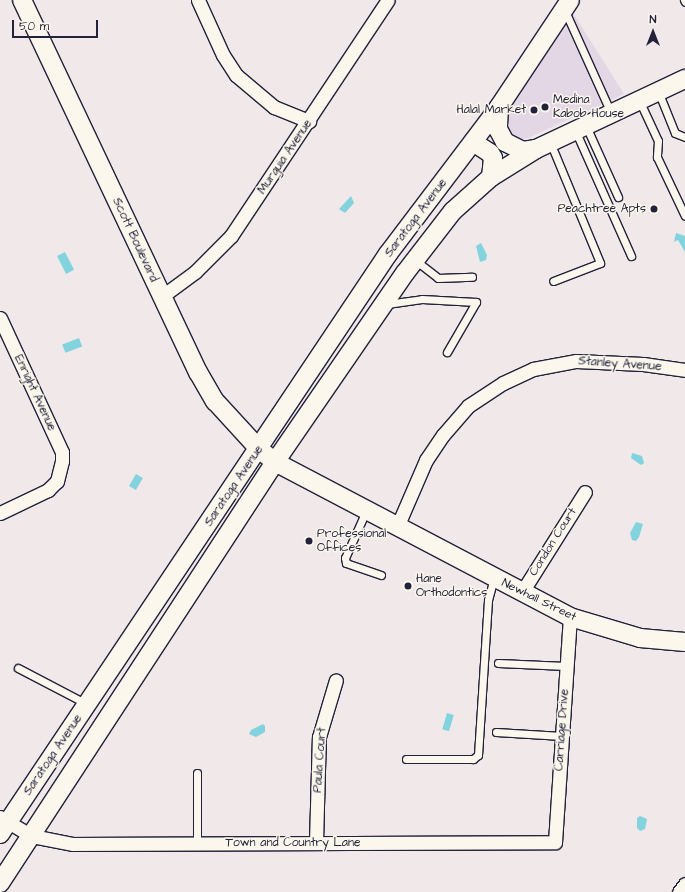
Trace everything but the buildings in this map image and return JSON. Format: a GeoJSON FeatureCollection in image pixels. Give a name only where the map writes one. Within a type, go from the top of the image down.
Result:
{"type":"FeatureCollection","features":[{"type":"Feature","properties":{"kind":"main road","name":"Scott Boulevard"},"geometry":{"type":"LineString","coordinates":[[22,0],[161,296],[215,400],[259,449],[274,462]]}},
{"type":"Feature","properties":{"kind":"main road","name":"Saratoga Avenue"},"geometry":{"type":"LineString","coordinates":[[3,824],[87,704],[388,254],[499,107],[567,4]]}},
{"type":"Feature","properties":{"kind":"main road","name":"Saratoga Avenue"},"geometry":{"type":"LineString","coordinates":[[0,883],[274,462],[383,305],[453,210],[491,177],[543,145],[685,79]]}},
{"type":"Feature","properties":{"kind":"main road"},"geometry":{"type":"LineString","coordinates":[[499,107],[498,129],[505,142],[523,151],[543,145]]}},
{"type":"Feature","properties":{"kind":"main road"},"geometry":{"type":"LineString","coordinates":[[473,142],[490,153],[493,158],[491,177]]}},
{"type":"Feature","properties":{"kind":"main road","name":"Newhall Street"},"geometry":{"type":"LineString","coordinates":[[274,462],[570,617],[640,638],[685,642]]}},
{"type":"Feature","properties":{"kind":"street"},"geometry":{"type":"LineString","coordinates":[[198,0],[223,55],[236,75],[253,92],[274,107],[309,122]]}},
{"type":"Feature","properties":{"kind":"street","name":"Murguia Avenue"},"geometry":{"type":"LineString","coordinates":[[161,296],[205,264],[231,236],[309,122],[388,0]]}},
{"type":"Feature","properties":{"kind":"street","name":"Enright Avenue"},"geometry":{"type":"LineString","coordinates":[[0,318],[62,452],[62,470],[48,490],[0,513]]}},
{"type":"Feature","properties":{"kind":"street","name":"Stanley Avenue"},"geometry":{"type":"LineString","coordinates":[[397,527],[426,460],[443,435],[468,406],[503,383],[533,369],[576,361],[636,363],[685,370]]}},
{"type":"Feature","properties":{"kind":"street","name":"Condon Court"},"geometry":{"type":"LineString","coordinates":[[522,592],[585,492]]}},
{"type":"Feature","properties":{"kind":"street","name":"Carriage Drive"},"geometry":{"type":"LineString","coordinates":[[555,842],[570,617]]}},
{"type":"Feature","properties":{"kind":"street","name":"Paula Court"},"geometry":{"type":"LineString","coordinates":[[316,842],[319,737],[336,680]]}},
{"type":"Feature","properties":{"kind":"street","name":"Town and Country Lane"},"geometry":{"type":"LineString","coordinates":[[3,824],[32,836],[73,844],[555,842]]}},
{"type":"Feature","properties":{"kind":"street"},"geometry":{"type":"LineString","coordinates":[[679,892],[685,884]]}},
{"type":"Feature","properties":{"kind":"lane"},"geometry":{"type":"LineString","coordinates":[[567,4],[612,113]]}},
{"type":"Feature","properties":{"kind":"lane"},"geometry":{"type":"LineString","coordinates":[[658,91],[675,133],[685,136]]}},
{"type":"Feature","properties":{"kind":"lane"},"geometry":{"type":"LineString","coordinates":[[639,100],[658,141],[657,157],[685,216]]}},
{"type":"Feature","properties":{"kind":"lane"},"geometry":{"type":"LineString","coordinates":[[580,128],[618,196]]}},
{"type":"Feature","properties":{"kind":"lane"},"geometry":{"type":"LineString","coordinates":[[580,128],[631,256]]}},
{"type":"Feature","properties":{"kind":"lane"},"geometry":{"type":"LineString","coordinates":[[543,145],[600,263],[553,281]]}},
{"type":"Feature","properties":{"kind":"lane"},"geometry":{"type":"LineString","coordinates":[[415,260],[438,278],[472,277]]}},
{"type":"Feature","properties":{"kind":"lane"},"geometry":{"type":"LineString","coordinates":[[383,305],[422,299],[476,302],[447,352]]}},
{"type":"Feature","properties":{"kind":"lane"},"geometry":{"type":"LineString","coordinates":[[366,511],[345,558],[346,563],[381,575]]}},
{"type":"Feature","properties":{"kind":"lane"},"geometry":{"type":"LineString","coordinates":[[406,759],[473,759],[478,756],[488,600],[494,578]]}},
{"type":"Feature","properties":{"kind":"lane"},"geometry":{"type":"LineString","coordinates":[[498,663],[566,666]]}},
{"type":"Feature","properties":{"kind":"lane"},"geometry":{"type":"LineString","coordinates":[[18,668],[87,704]]}},
{"type":"Feature","properties":{"kind":"lane"},"geometry":{"type":"LineString","coordinates":[[496,732],[562,736]]}},
{"type":"Feature","properties":{"kind":"lane"},"geometry":{"type":"LineString","coordinates":[[197,773],[197,844]]}},
{"type":"Feature","properties":{"kind":"shaded area"},"geometry":{"type":"Polygon","coordinates":[[[573,13],[624,94],[526,139],[513,139],[503,131],[504,117],[573,13]]]}},
{"type":"Feature","properties":{"kind":"water"},"geometry":{"type":"Polygon","coordinates":[[[351,196],[354,203],[345,213],[339,209],[351,196]]]}},
{"type":"Feature","properties":{"kind":"water"},"geometry":{"type":"Polygon","coordinates":[[[676,233],[685,236],[685,252],[678,240],[674,242],[676,233]]]}},
{"type":"Feature","properties":{"kind":"water"},"geometry":{"type":"Polygon","coordinates":[[[481,243],[487,255],[486,260],[480,262],[476,246],[481,243]]]}},
{"type":"Feature","properties":{"kind":"water"},"geometry":{"type":"Polygon","coordinates":[[[65,252],[74,270],[66,274],[57,256],[65,252]]]}},
{"type":"Feature","properties":{"kind":"water"},"geometry":{"type":"Polygon","coordinates":[[[79,338],[82,346],[65,353],[62,344],[79,338]]]}},
{"type":"Feature","properties":{"kind":"water"},"geometry":{"type":"Polygon","coordinates":[[[632,453],[642,456],[644,463],[641,465],[631,458],[632,453]]]}},
{"type":"Feature","properties":{"kind":"water"},"geometry":{"type":"Polygon","coordinates":[[[136,474],[143,478],[136,490],[129,486],[136,474]]]}},
{"type":"Feature","properties":{"kind":"water"},"geometry":{"type":"Polygon","coordinates":[[[636,522],[643,524],[639,537],[636,541],[632,540],[630,533],[636,522]]]}},
{"type":"Feature","properties":{"kind":"water"},"geometry":{"type":"Polygon","coordinates":[[[447,713],[454,715],[449,731],[442,729],[447,713]]]}},
{"type":"Feature","properties":{"kind":"water"},"geometry":{"type":"Polygon","coordinates":[[[263,724],[265,726],[265,732],[256,737],[249,734],[251,730],[263,724]]]}},
{"type":"Feature","properties":{"kind":"water"},"geometry":{"type":"Polygon","coordinates":[[[640,816],[647,819],[645,829],[640,831],[637,828],[637,818],[640,816]]]}},
{"type":"Feature","properties":{"kind":"place","name":"Medina Kabob House"},"geometry":{"type":"Point","coordinates":[545,107]}},
{"type":"Feature","properties":{"kind":"place","name":"Halal Market"},"geometry":{"type":"Point","coordinates":[534,110]}},
{"type":"Feature","properties":{"kind":"place","name":"Peachtree Apts"},"geometry":{"type":"Point","coordinates":[654,209]}},
{"type":"Feature","properties":{"kind":"place","name":"Professional Offices"},"geometry":{"type":"Point","coordinates":[309,541]}},
{"type":"Feature","properties":{"kind":"place","name":"Hane Orthodontics"},"geometry":{"type":"Point","coordinates":[408,586]}}]}
